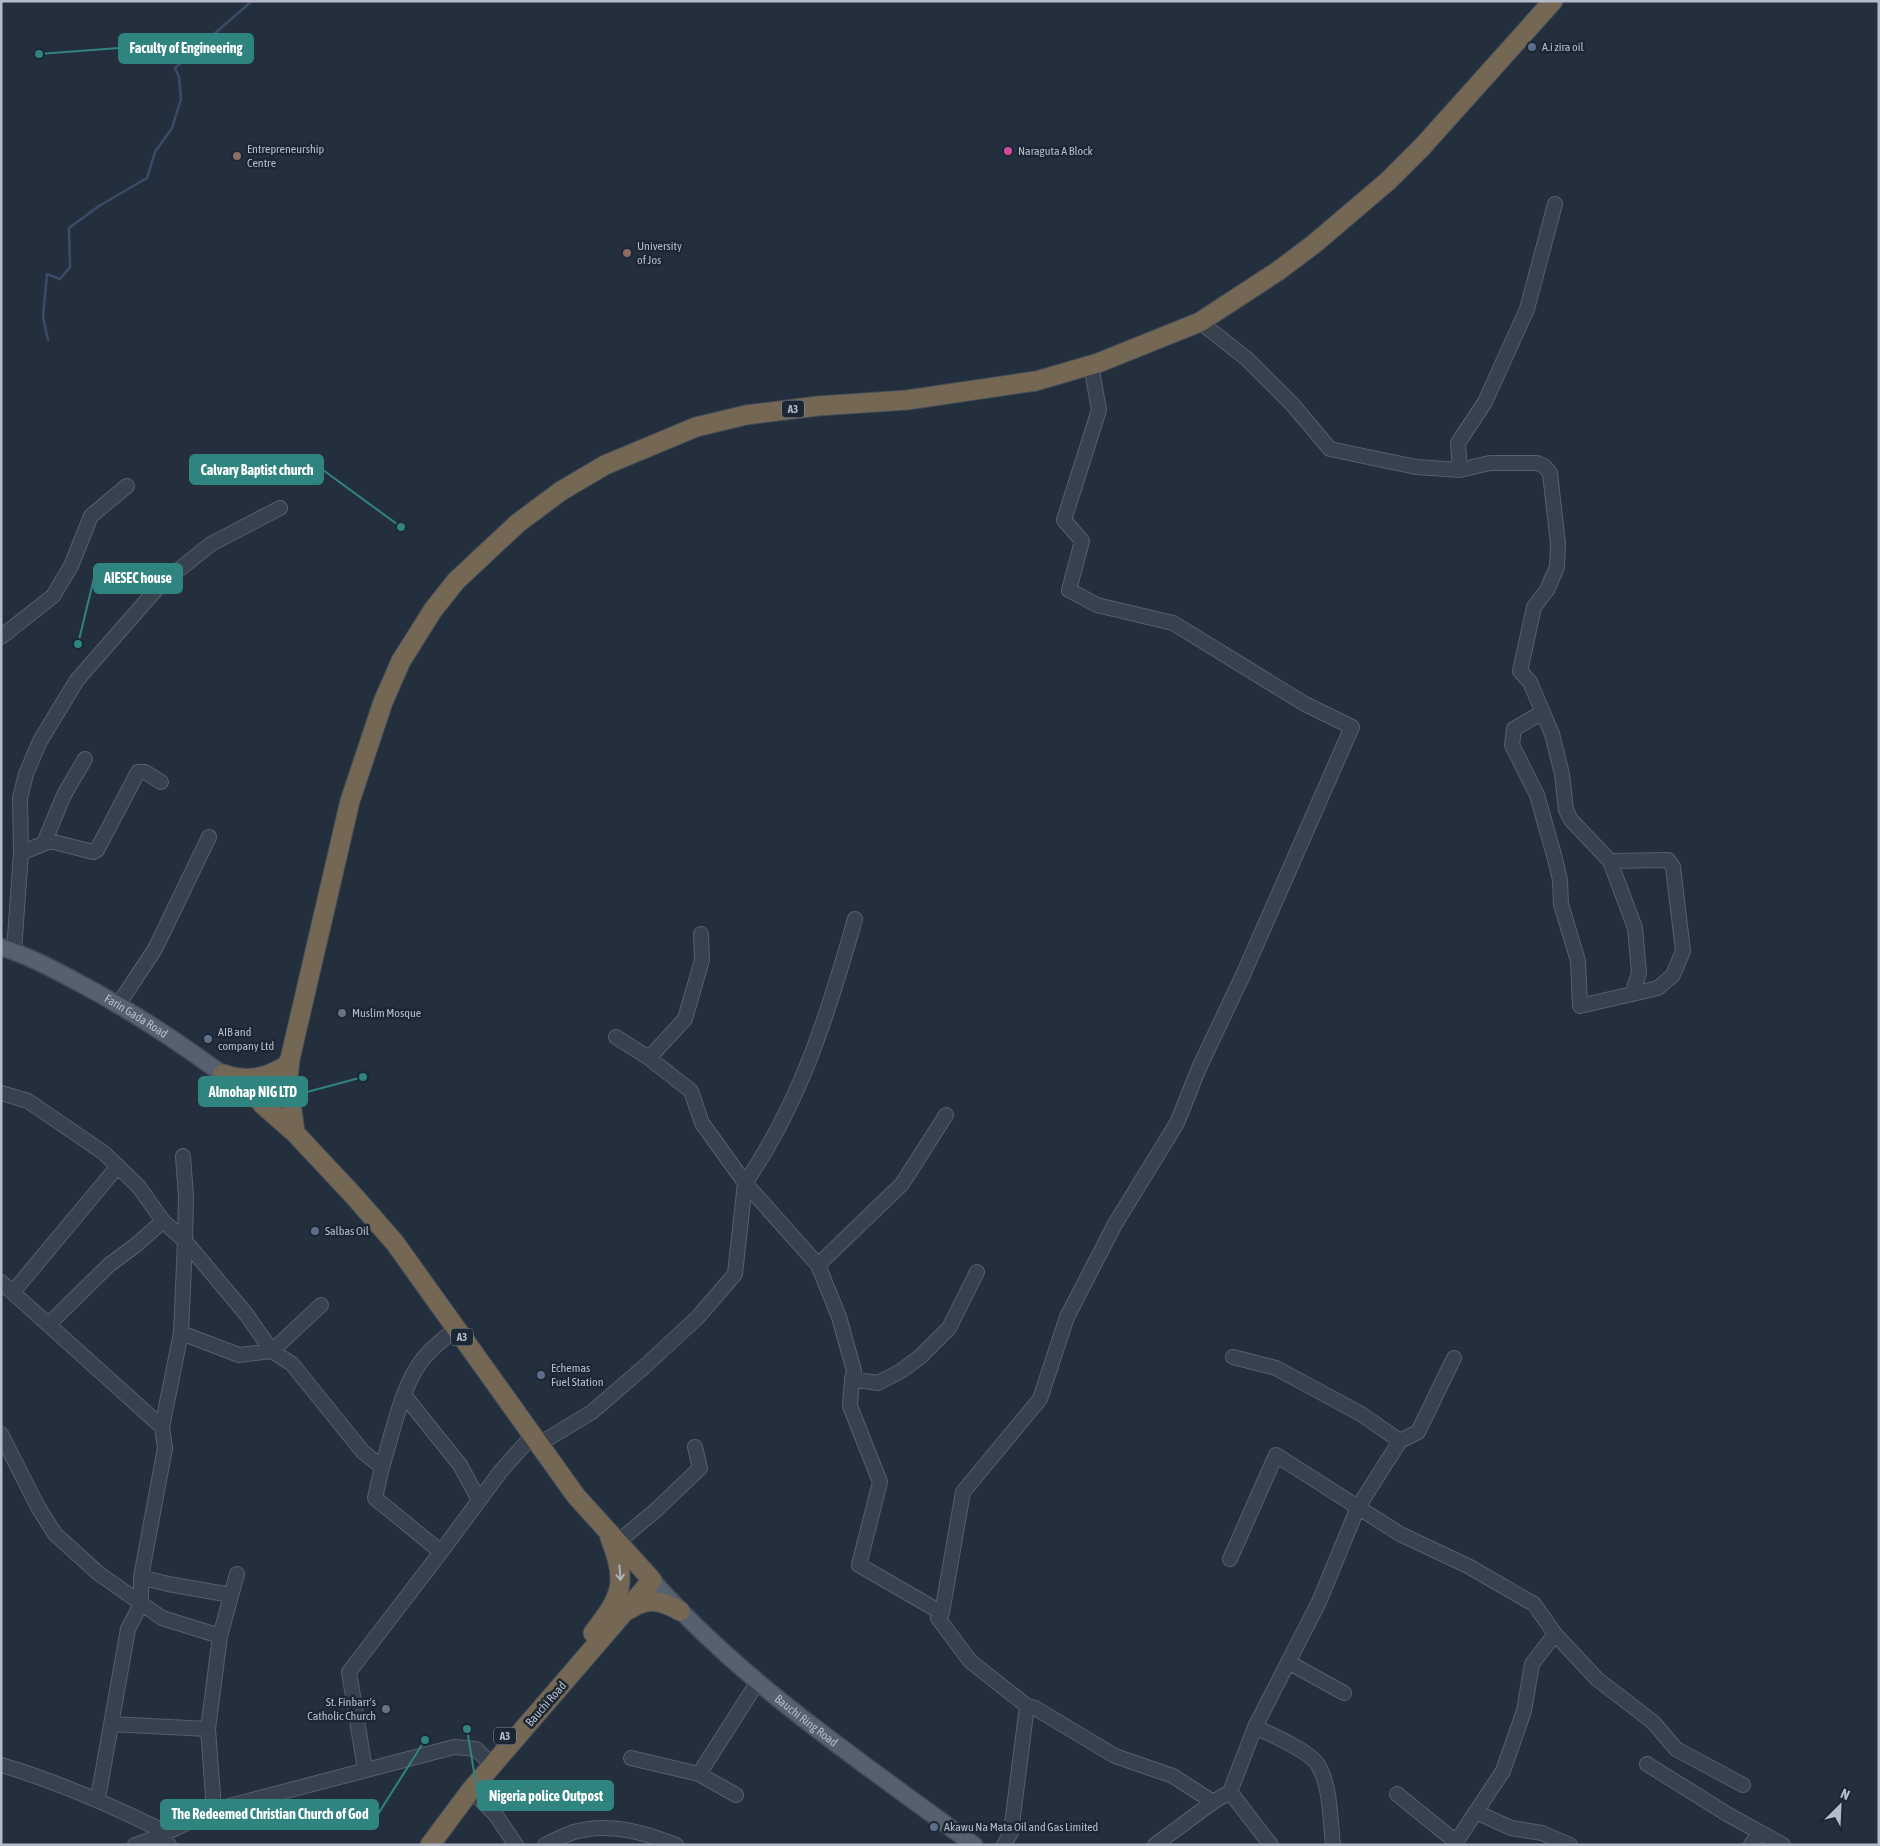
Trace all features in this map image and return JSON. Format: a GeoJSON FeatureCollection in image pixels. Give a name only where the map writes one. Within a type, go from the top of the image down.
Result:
{"type":"FeatureCollection","features":[{"type":"Feature","properties":{"kind":"highway","name":"A3"},"geometry":{"type":"LineString","coordinates":[[627,1611],[652,1580],[619,1541],[576,1496],[395,1243],[354,1196],[294,1133],[266,1108],[287,1068],[350,801],[383,702],[401,661],[433,610],[456,581],[518,523],[561,491],[605,465],[696,426],[764,413],[818,406],[907,400],[1036,381],[1091,365],[1200,322],[1286,266],[1345,220],[1423,146],[1553,1]]}},
{"type":"Feature","properties":{"kind":"highway","name":"A3"},"geometry":{"type":"LineString","coordinates":[[287,1068],[294,1133]]}},
{"type":"Feature","properties":{"kind":"highway"},"geometry":{"type":"LineString","coordinates":[[223,1074],[248,1080],[273,1074],[287,1068]]}},
{"type":"Feature","properties":{"kind":"highway","name":"Bauchi Road"},"geometry":{"type":"LineString","coordinates":[[416,1845],[596,1629],[614,1603],[622,1578],[618,1558],[605,1527]]}},
{"type":"Feature","properties":{"kind":"highway","name":"A3"},"geometry":{"type":"LineString","coordinates":[[627,1611],[637,1604],[650,1600],[663,1603],[680,1611]]}},
{"type":"Feature","properties":{"kind":"highway","name":"Bauchi Road"},"geometry":{"type":"LineString","coordinates":[[430,1845],[471,1790],[627,1611]]}},
{"type":"Feature","properties":{"kind":"main road","name":"Farin Gada Road"},"geometry":{"type":"LineString","coordinates":[[8,949],[118,1005],[186,1047],[266,1108]]}},
{"type":"Feature","properties":{"kind":"main road","name":"Bauchi Ring Road"},"geometry":{"type":"LineString","coordinates":[[652,1580],[680,1611],[757,1683],[974,1845]]}},
{"type":"Feature","properties":{"kind":"street"},"geometry":{"type":"LineString","coordinates":[[1460,470],[1458,443],[1485,402],[1527,309],[1555,204]]}},
{"type":"Feature","properties":{"kind":"street"},"geometry":{"type":"LineString","coordinates":[[1200,322],[1248,359],[1292,404],[1330,449],[1416,467],[1460,470],[1490,463],[1537,463],[1544,466],[1550,473],[1558,544],[1557,567],[1547,590],[1534,607],[1520,671],[1530,682],[1541,713],[1552,734],[1562,774],[1566,810],[1571,820],[1610,861],[1638,939],[1639,973],[1632,994]]}},
{"type":"Feature","properties":{"kind":"street"},"geometry":{"type":"LineString","coordinates":[[1091,365],[1099,410],[1064,520],[1082,541],[1069,590],[1097,605],[1173,623],[1305,704],[1352,727],[1243,975],[1199,1068],[1177,1123],[1115,1224],[1067,1316],[1040,1398],[963,1492],[942,1613],[938,1618],[970,1661],[1027,1706],[1035,1708],[1115,1756],[1173,1776],[1212,1802]]}},
{"type":"Feature","properties":{"kind":"street"},"geometry":{"type":"LineString","coordinates":[[1,637],[53,596],[71,566],[91,516],[127,486]]}},
{"type":"Feature","properties":{"kind":"street"},"geometry":{"type":"LineString","coordinates":[[8,949],[21,853],[20,798],[26,774],[40,741],[77,680],[161,584],[211,544],[280,508]]}},
{"type":"Feature","properties":{"kind":"street"},"geometry":{"type":"LineString","coordinates":[[1541,713],[1514,728],[1512,745],[1537,795],[1555,859],[1560,880],[1561,904],[1578,961],[1580,1006],[1658,988],[1673,975],[1682,951],[1674,866],[1668,860],[1610,861]]}},
{"type":"Feature","properties":{"kind":"street"},"geometry":{"type":"LineString","coordinates":[[44,843],[64,795],[85,759]]}},
{"type":"Feature","properties":{"kind":"street"},"geometry":{"type":"LineString","coordinates":[[21,853],[44,843],[55,841],[93,852],[97,850],[138,772],[145,772],[161,782]]}},
{"type":"Feature","properties":{"kind":"street"},"geometry":{"type":"LineString","coordinates":[[118,1005],[155,949],[209,837]]}},
{"type":"Feature","properties":{"kind":"street"},"geometry":{"type":"LineString","coordinates":[[365,1769],[349,1672],[479,1500],[536,1440],[592,1412],[698,1317],[735,1274],[745,1183],[762,1159],[810,1062],[855,919]]}},
{"type":"Feature","properties":{"kind":"street"},"geometry":{"type":"LineString","coordinates":[[649,1058],[685,1019],[702,960],[701,934]]}},
{"type":"Feature","properties":{"kind":"street"},"geometry":{"type":"LineString","coordinates":[[616,1037],[649,1058],[691,1091],[702,1122],[745,1183],[818,1265],[839,1317],[854,1371],[850,1406],[880,1482],[859,1565],[942,1613]]}},
{"type":"Feature","properties":{"kind":"street"},"geometry":{"type":"LineString","coordinates":[[1,1093],[28,1101],[104,1153],[118,1166],[139,1187],[163,1221],[185,1241],[246,1314],[272,1351],[292,1364],[363,1452],[382,1467]]}},
{"type":"Feature","properties":{"kind":"street"},"geometry":{"type":"LineString","coordinates":[[818,1265],[902,1184],[946,1115]]}},
{"type":"Feature","properties":{"kind":"street"},"geometry":{"type":"LineString","coordinates":[[98,1798],[128,1629],[141,1604],[141,1577],[165,1448],[162,1427],[181,1333],[186,1197],[183,1156]]}},
{"type":"Feature","properties":{"kind":"street"},"geometry":{"type":"LineString","coordinates":[[13,1292],[118,1166]]}},
{"type":"Feature","properties":{"kind":"street"},"geometry":{"type":"LineString","coordinates":[[49,1324],[109,1265],[136,1245],[163,1221]]}},
{"type":"Feature","properties":{"kind":"street"},"geometry":{"type":"LineString","coordinates":[[852,1379],[878,1383],[901,1371],[920,1357],[949,1328],[977,1272]]}},
{"type":"Feature","properties":{"kind":"street"},"geometry":{"type":"LineString","coordinates":[[1,1282],[162,1427]]}},
{"type":"Feature","properties":{"kind":"street"},"geometry":{"type":"LineString","coordinates":[[181,1333],[239,1355],[272,1351],[320,1305]]}},
{"type":"Feature","properties":{"kind":"street"},"geometry":{"type":"LineString","coordinates":[[441,1552],[375,1498],[382,1467],[404,1395],[418,1365],[456,1328]]}},
{"type":"Feature","properties":{"kind":"street"},"geometry":{"type":"LineString","coordinates":[[1232,1357],[1276,1368],[1362,1414],[1400,1441]]}},
{"type":"Feature","properties":{"kind":"street"},"geometry":{"type":"LineString","coordinates":[[1155,1845],[1212,1802],[1230,1792],[1255,1727],[1319,1602],[1358,1507],[1400,1441],[1418,1432],[1454,1358]]}},
{"type":"Feature","properties":{"kind":"street"},"geometry":{"type":"LineString","coordinates":[[404,1395],[460,1466],[479,1500]]}},
{"type":"Feature","properties":{"kind":"street"},"geometry":{"type":"LineString","coordinates":[[1,1434],[55,1534],[98,1573],[162,1618],[220,1636]]}},
{"type":"Feature","properties":{"kind":"street"},"geometry":{"type":"LineString","coordinates":[[619,1541],[662,1505],[700,1468],[696,1447]]}},
{"type":"Feature","properties":{"kind":"street"},"geometry":{"type":"LineString","coordinates":[[1230,1559],[1276,1455],[1400,1534],[1468,1566],[1534,1604],[1556,1634],[1597,1679],[1653,1722],[1676,1749],[1743,1785]]}},
{"type":"Feature","properties":{"kind":"street"},"geometry":{"type":"LineString","coordinates":[[214,1810],[208,1729],[220,1636],[237,1574]]}},
{"type":"Feature","properties":{"kind":"street"},"geometry":{"type":"LineString","coordinates":[[141,1577],[168,1584],[231,1595]]}},
{"type":"Feature","properties":{"kind":"street"},"geometry":{"type":"LineString","coordinates":[[1397,1794],[1455,1844],[1478,1812],[1503,1771],[1524,1711],[1532,1664],[1556,1634]]}},
{"type":"Feature","properties":{"kind":"street"},"geometry":{"type":"LineString","coordinates":[[1288,1662],[1344,1693]]}},
{"type":"Feature","properties":{"kind":"street"},"geometry":{"type":"LineString","coordinates":[[699,1774],[757,1683]]}},
{"type":"Feature","properties":{"kind":"street"},"geometry":{"type":"LineString","coordinates":[[1004,1845],[1011,1832],[1027,1706]]}},
{"type":"Feature","properties":{"kind":"street"},"geometry":{"type":"LineString","coordinates":[[111,1724],[208,1729]]}},
{"type":"Feature","properties":{"kind":"street"},"geometry":{"type":"LineString","coordinates":[[1255,1727],[1293,1745],[1317,1764],[1326,1789],[1333,1845]]}},
{"type":"Feature","properties":{"kind":"street"},"geometry":{"type":"LineString","coordinates":[[135,1845],[155,1838],[214,1810],[454,1746],[476,1749],[486,1759]]}},
{"type":"Feature","properties":{"kind":"street"},"geometry":{"type":"LineString","coordinates":[[631,1758],[699,1774],[736,1795]]}},
{"type":"Feature","properties":{"kind":"street"},"geometry":{"type":"LineString","coordinates":[[1647,1764],[1755,1839],[1783,1845]]}},
{"type":"Feature","properties":{"kind":"street"},"geometry":{"type":"LineString","coordinates":[[1,1765],[42,1776],[98,1798],[157,1828],[155,1838]]}},
{"type":"Feature","properties":{"kind":"street"},"geometry":{"type":"LineString","coordinates":[[471,1790],[495,1814],[516,1845]]}},
{"type":"Feature","properties":{"kind":"street"},"geometry":{"type":"LineString","coordinates":[[1230,1792],[1271,1845]]}},
{"type":"Feature","properties":{"kind":"street"},"geometry":{"type":"LineString","coordinates":[[1478,1812],[1511,1828],[1542,1833],[1570,1845]]}},
{"type":"Feature","properties":{"kind":"street"},"geometry":{"type":"LineString","coordinates":[[545,1845],[574,1832],[607,1828],[637,1830],[676,1845]]}},
{"type":"Feature","properties":{"kind":"street"},"geometry":{"type":"LineString","coordinates":[[155,1838],[169,1845]]}},
{"type":"Feature","properties":{"kind":"waterway"},"geometry":{"type":"LineString","coordinates":[[48,340],[43,317],[47,274],[60,279],[70,267],[69,228],[99,206],[147,178],[155,152],[172,128],[181,99],[179,77],[175,68],[252,1]]}},
{"type":"Feature","properties":{"kind":"place","name":"A.i zira oil"},"geometry":{"type":"Point","coordinates":[1532,47]}},
{"type":"Feature","properties":{"kind":"place","name":"Faculty of Engineering"},"geometry":{"type":"Point","coordinates":[39,54]}},
{"type":"Feature","properties":{"kind":"place","name":"Naraguta A Block"},"geometry":{"type":"Point","coordinates":[1008,151]}},
{"type":"Feature","properties":{"kind":"place","name":"Entrepreneurship Centre"},"geometry":{"type":"Point","coordinates":[237,156]}},
{"type":"Feature","properties":{"kind":"place","name":"University of Jos"},"geometry":{"type":"Point","coordinates":[627,253]}},
{"type":"Feature","properties":{"kind":"place","name":"Calvary Baptist church"},"geometry":{"type":"Point","coordinates":[401,527]}},
{"type":"Feature","properties":{"kind":"place","name":"AIESEC house"},"geometry":{"type":"Point","coordinates":[78,644]}},
{"type":"Feature","properties":{"kind":"place","name":"Muslim Mosque"},"geometry":{"type":"Point","coordinates":[342,1013]}},
{"type":"Feature","properties":{"kind":"place","name":"AIB and company Ltd"},"geometry":{"type":"Point","coordinates":[208,1039]}},
{"type":"Feature","properties":{"kind":"place","name":"Almohap NIG LTD"},"geometry":{"type":"Point","coordinates":[363,1077]}},
{"type":"Feature","properties":{"kind":"place","name":"Salbas Oil"},"geometry":{"type":"Point","coordinates":[315,1231]}},
{"type":"Feature","properties":{"kind":"place","name":"Echemas Fuel Station"},"geometry":{"type":"Point","coordinates":[541,1375]}},
{"type":"Feature","properties":{"kind":"place","name":"St. Finbarr's Catholic Church"},"geometry":{"type":"Point","coordinates":[386,1709]}},
{"type":"Feature","properties":{"kind":"place","name":"Nigeria police Outpost"},"geometry":{"type":"Point","coordinates":[467,1729]}},
{"type":"Feature","properties":{"kind":"place","name":"The Redeemed Christian Church of God"},"geometry":{"type":"Point","coordinates":[425,1740]}},
{"type":"Feature","properties":{"kind":"place","name":"Akawu Na Mata Oil and Gas Limited"},"geometry":{"type":"Point","coordinates":[934,1827]}}]}
